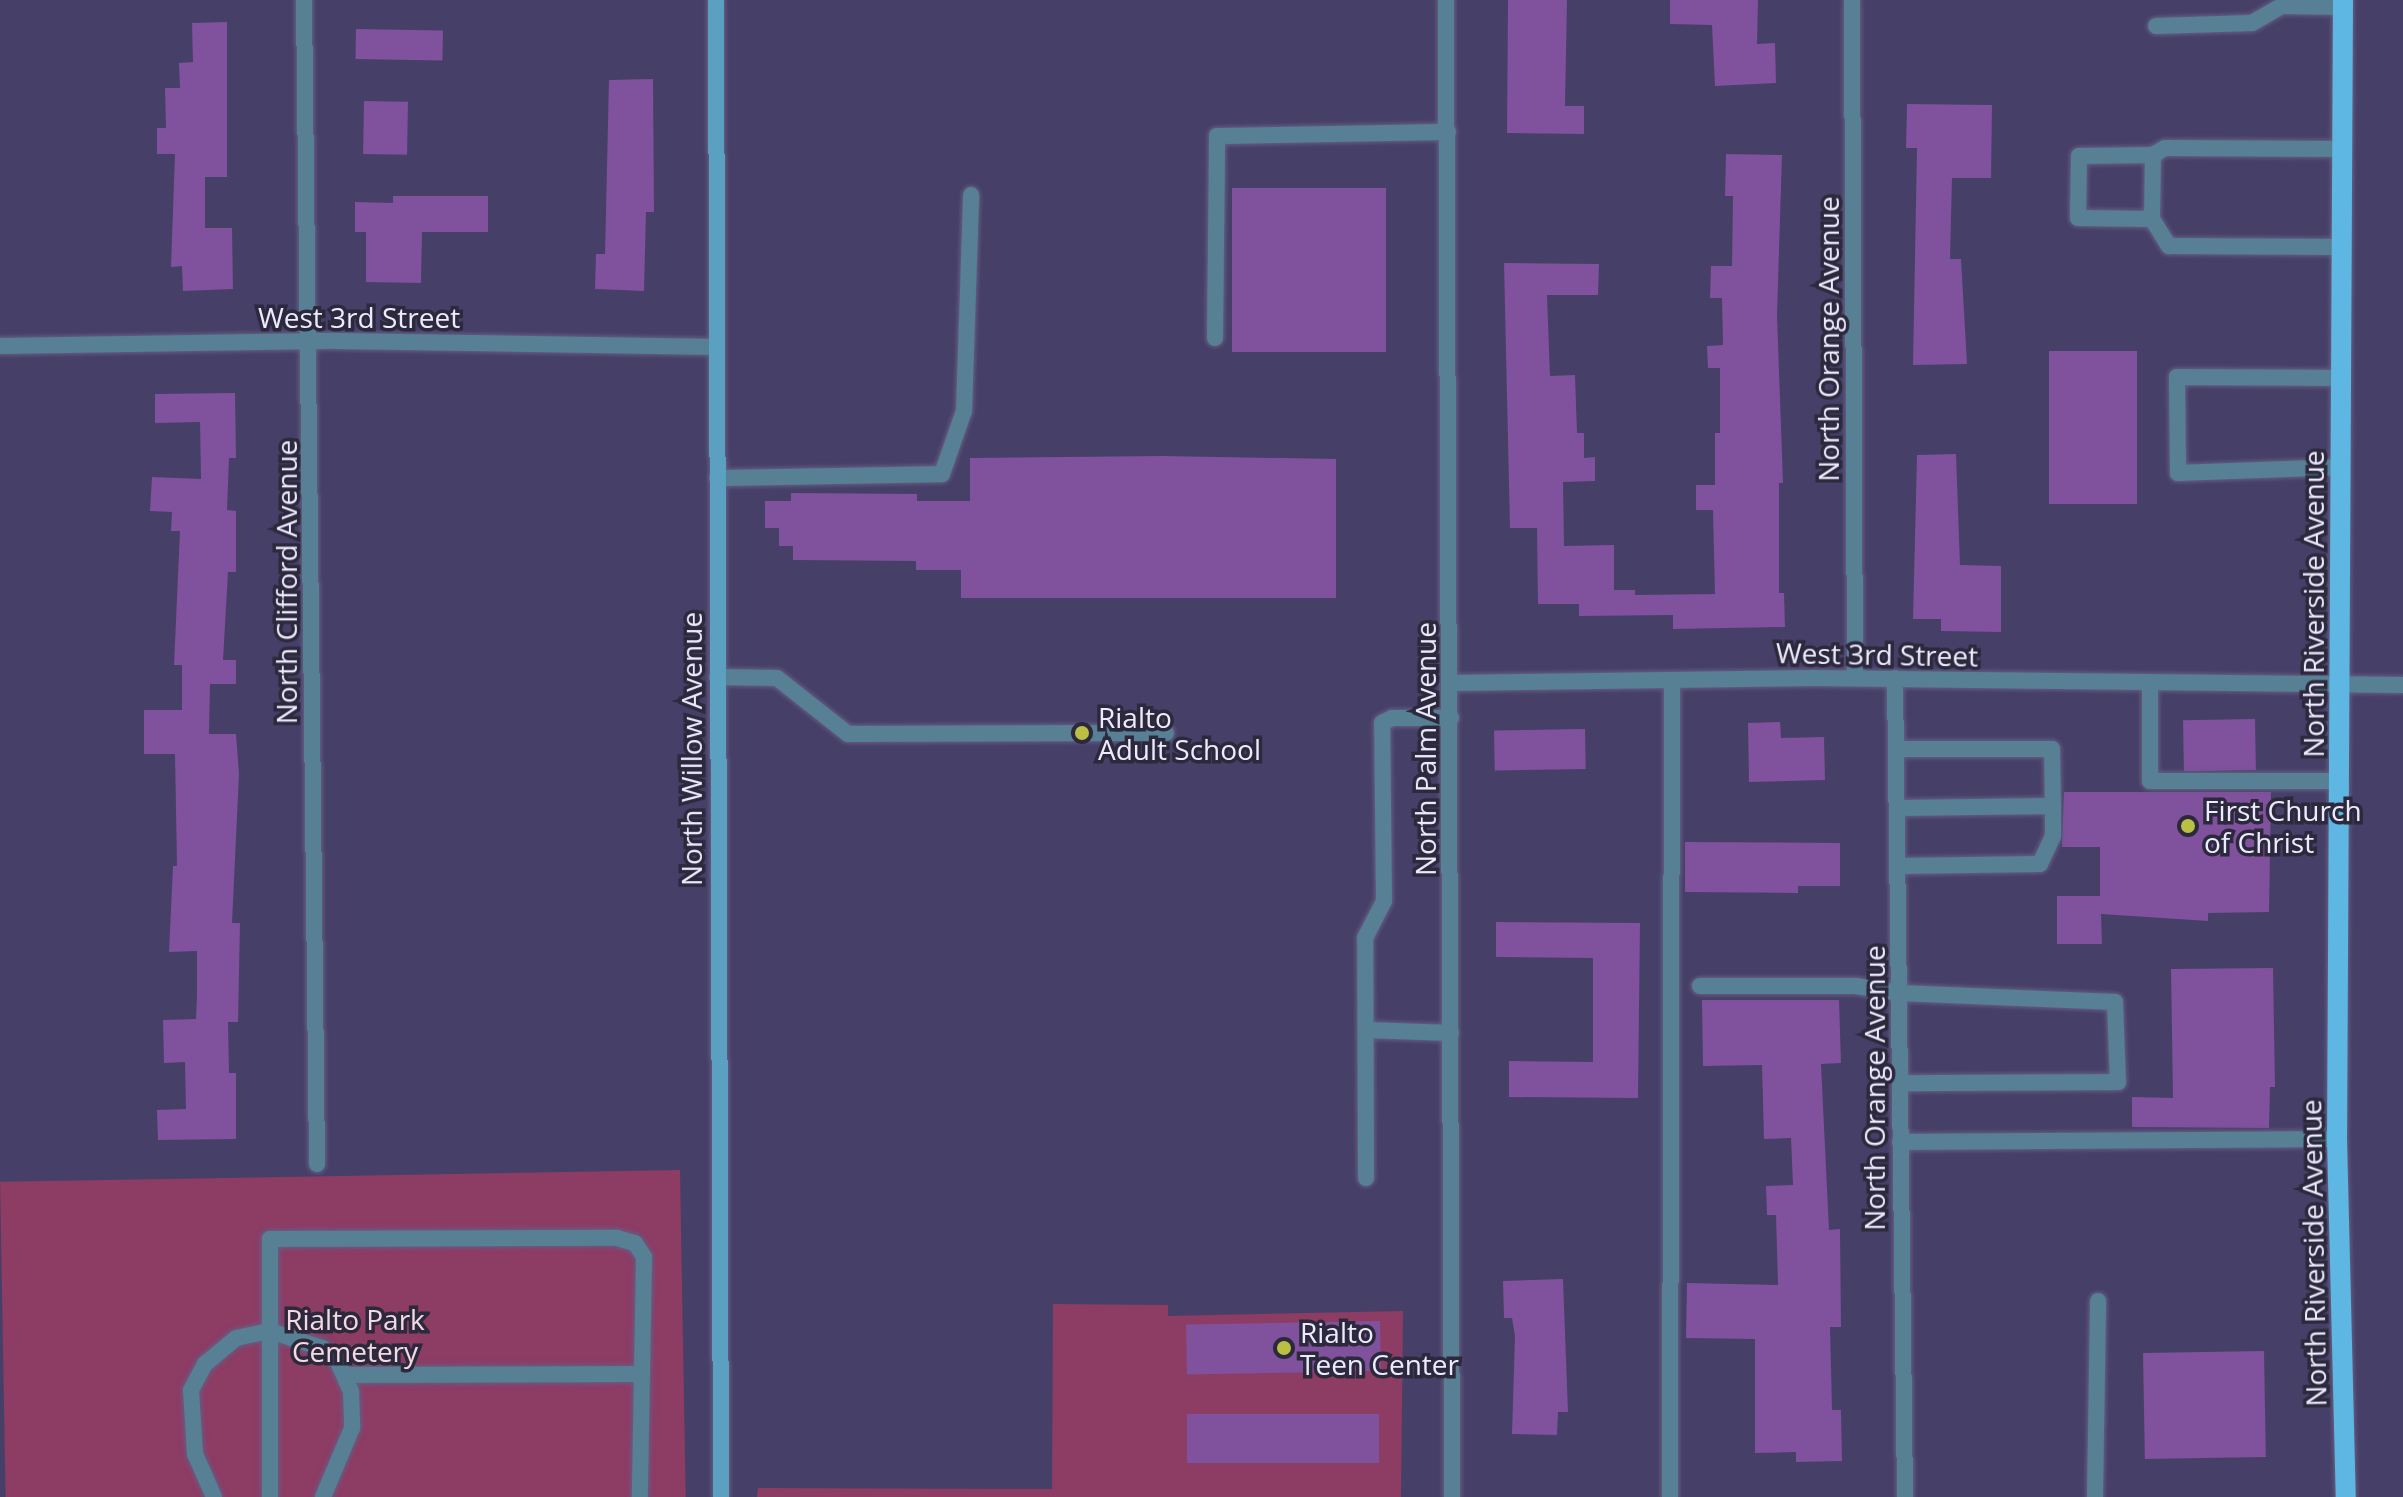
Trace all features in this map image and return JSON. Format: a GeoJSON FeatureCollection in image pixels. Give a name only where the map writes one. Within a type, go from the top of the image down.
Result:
{"type":"FeatureCollection","features":[{"type":"Feature","properties":{"kind":"main road","name":"North Riverside Avenue"},"geometry":{"type":"LineString","coordinates":[[2343,3],[2337,1139],[2346,1497]]}},
{"type":"Feature","properties":{"kind":"street","name":"North Clifford Avenue"},"geometry":{"type":"LineString","coordinates":[[304,0],[317,1164]]}},
{"type":"Feature","properties":{"kind":"street","name":"North Willow Avenue"},"geometry":{"type":"LineString","coordinates":[[716,0],[721,1497]]}},
{"type":"Feature","properties":{"kind":"street","name":"North Palm Avenue"},"geometry":{"type":"LineString","coordinates":[[1446,0],[1452,1497]]}},
{"type":"Feature","properties":{"kind":"street","name":"North Orange Avenue"},"geometry":{"type":"LineString","coordinates":[[1852,0],[1855,678]]}},
{"type":"Feature","properties":{"kind":"street"},"geometry":{"type":"LineString","coordinates":[[2156,26],[2252,23],[2282,6],[2343,3]]}},
{"type":"Feature","properties":{"kind":"street"},"geometry":{"type":"LineString","coordinates":[[1215,338],[1217,136],[1448,132]]}},
{"type":"Feature","properties":{"kind":"street"},"geometry":{"type":"LineString","coordinates":[[2152,219],[2078,218],[2079,156],[2153,155],[2165,148],[2342,149]]}},
{"type":"Feature","properties":{"kind":"street"},"geometry":{"type":"LineString","coordinates":[[2153,155],[2152,219],[2169,246],[2342,247]]}},
{"type":"Feature","properties":{"kind":"street"},"geometry":{"type":"LineString","coordinates":[[717,478],[942,474],[964,411],[971,195]]}},
{"type":"Feature","properties":{"kind":"street","name":"West 3rd Street"},"geometry":{"type":"LineString","coordinates":[[0,346],[310,341],[717,347]]}},
{"type":"Feature","properties":{"kind":"street"},"geometry":{"type":"LineString","coordinates":[[2341,378],[2177,377],[2178,473],[2341,467]]}},
{"type":"Feature","properties":{"kind":"street"},"geometry":{"type":"LineString","coordinates":[[717,677],[777,678],[848,734],[1166,733]]}},
{"type":"Feature","properties":{"kind":"street","name":"West 3rd Street"},"geometry":{"type":"LineString","coordinates":[[1451,683],[1895,678],[2150,685],[2403,685]]}},
{"type":"Feature","properties":{"kind":"street","name":"North Orange Avenue"},"geometry":{"type":"LineString","coordinates":[[1895,678],[1905,1497]]}},
{"type":"Feature","properties":{"kind":"street"},"geometry":{"type":"LineString","coordinates":[[1670,1497],[1672,680]]}},
{"type":"Feature","properties":{"kind":"street"},"geometry":{"type":"LineString","coordinates":[[2150,685],[2150,781],[2340,781]]}},
{"type":"Feature","properties":{"kind":"street"},"geometry":{"type":"LineString","coordinates":[[1366,1178],[1365,938],[1384,901],[1382,723],[1392,718],[1451,718]]}},
{"type":"Feature","properties":{"kind":"street"},"geometry":{"type":"LineString","coordinates":[[1898,749],[2052,749],[2053,806],[2053,836],[2040,864],[1899,866]]}},
{"type":"Feature","properties":{"kind":"street"},"geometry":{"type":"LineString","coordinates":[[1898,808],[2053,806]]}},
{"type":"Feature","properties":{"kind":"street"},"geometry":{"type":"LineString","coordinates":[[1700,986],[1856,986],[1899,993],[2115,1002],[2118,1082],[1900,1083]]}},
{"type":"Feature","properties":{"kind":"street"},"geometry":{"type":"LineString","coordinates":[[1366,1030],[1451,1033]]}},
{"type":"Feature","properties":{"kind":"street"},"geometry":{"type":"LineString","coordinates":[[1900,1142],[2337,1139]]}},
{"type":"Feature","properties":{"kind":"street"},"geometry":{"type":"LineString","coordinates":[[270,1497],[270,1239],[617,1238],[635,1243],[644,1257],[640,1497]]}},
{"type":"Feature","properties":{"kind":"street"},"geometry":{"type":"LineString","coordinates":[[2095,1497],[2098,1301]]}},
{"type":"Feature","properties":{"kind":"street"},"geometry":{"type":"LineString","coordinates":[[214,1497],[195,1454],[191,1390],[205,1364],[236,1338],[270,1331],[322,1348],[344,1375],[351,1392],[352,1428],[323,1497]]}},
{"type":"Feature","properties":{"kind":"street"},"geometry":{"type":"LineString","coordinates":[[344,1375],[641,1374]]}},
{"type":"Feature","properties":{"kind":"green space","name":"Rialto Park Cemetery"},"geometry":{"type":"Polygon","coordinates":[[[680,1170],[686,1497],[6,1497],[0,1182],[680,1170]]]}},
{"type":"Feature","properties":{"kind":"green space"},"geometry":{"type":"Polygon","coordinates":[[[1053,1304],[1168,1305],[1168,1316],[1403,1311],[1401,1497],[757,1497],[758,1488],[1052,1489],[1053,1304]]]}},
{"type":"Feature","properties":{"kind":"building"},"geometry":{"type":"Polygon","coordinates":[[[1508,0],[1567,0],[1565,106],[1584,106],[1584,134],[1507,133],[1508,0]]]}},
{"type":"Feature","properties":{"kind":"building"},"geometry":{"type":"Polygon","coordinates":[[[1670,0],[1758,0],[1757,44],[1775,43],[1776,83],[1715,86],[1712,25],[1670,24],[1670,0]]]}},
{"type":"Feature","properties":{"kind":"building"},"geometry":{"type":"Polygon","coordinates":[[[227,22],[227,177],[205,177],[205,228],[232,228],[233,289],[183,291],[182,266],[171,267],[175,154],[157,154],[157,128],[166,128],[165,88],[180,88],[179,63],[193,62],[192,23],[227,22]]]}},
{"type":"Feature","properties":{"kind":"building"},"geometry":{"type":"Polygon","coordinates":[[[356,29],[443,31],[442,61],[355,59],[356,29]]]}},
{"type":"Feature","properties":{"kind":"building"},"geometry":{"type":"Polygon","coordinates":[[[653,79],[654,212],[646,212],[644,291],[595,289],[596,254],[605,254],[609,80],[653,79]]]}},
{"type":"Feature","properties":{"kind":"building"},"geometry":{"type":"Polygon","coordinates":[[[364,101],[408,102],[407,155],[363,154],[364,101]]]}},
{"type":"Feature","properties":{"kind":"building"},"geometry":{"type":"Polygon","coordinates":[[[1907,104],[1992,105],[1991,178],[1952,178],[1950,259],[1961,259],[1967,364],[1913,365],[1917,148],[1906,148],[1907,104]]]}},
{"type":"Feature","properties":{"kind":"building"},"geometry":{"type":"Polygon","coordinates":[[[1726,154],[1782,155],[1777,315],[1783,483],[1779,483],[1779,593],[1784,593],[1785,627],[1673,629],[1673,615],[1579,616],[1579,604],[1538,604],[1537,528],[1510,528],[1504,263],[1599,264],[1598,295],[1547,295],[1550,376],[1575,375],[1577,433],[1584,433],[1584,458],[1595,457],[1595,481],[1563,482],[1564,546],[1614,545],[1614,590],[1635,590],[1635,595],[1715,594],[1713,510],[1696,510],[1696,485],[1715,485],[1715,433],[1720,433],[1720,368],[1708,368],[1707,346],[1723,345],[1722,298],[1710,298],[1711,266],[1732,266],[1733,196],[1725,196],[1726,154]]]}},
{"type":"Feature","properties":{"kind":"building"},"geometry":{"type":"Polygon","coordinates":[[[1232,188],[1386,188],[1386,352],[1232,352],[1232,188]]]}},
{"type":"Feature","properties":{"kind":"building"},"geometry":{"type":"Polygon","coordinates":[[[393,196],[488,196],[488,232],[422,232],[421,283],[366,282],[366,232],[355,232],[355,202],[393,203],[393,196]]]}},
{"type":"Feature","properties":{"kind":"building"},"geometry":{"type":"Polygon","coordinates":[[[2049,351],[2137,351],[2137,504],[2049,504],[2049,351]]]}},
{"type":"Feature","properties":{"kind":"building"},"geometry":{"type":"Polygon","coordinates":[[[235,393],[236,458],[229,458],[227,510],[236,511],[236,572],[228,572],[223,660],[236,660],[236,684],[210,684],[209,734],[236,734],[239,774],[232,923],[240,923],[238,1022],[228,1022],[229,1073],[236,1073],[236,1139],[158,1140],[157,1110],[186,1109],[185,1062],[164,1063],[163,1020],[196,1019],[197,951],[169,952],[173,866],[177,866],[175,754],[144,754],[144,710],[182,710],[182,665],[174,665],[180,531],[171,531],[172,512],[150,511],[152,477],[201,479],[200,422],[155,423],[155,394],[235,393]]]}},
{"type":"Feature","properties":{"kind":"building"},"geometry":{"type":"Polygon","coordinates":[[[1956,454],[1960,565],[2001,566],[2001,632],[1941,631],[1941,619],[1913,619],[1917,455],[1956,454]]]}},
{"type":"Feature","properties":{"kind":"building"},"geometry":{"type":"Polygon","coordinates":[[[1162,456],[1336,459],[1336,598],[961,598],[961,570],[916,570],[916,561],[793,560],[793,546],[779,546],[779,528],[765,528],[765,501],[791,501],[791,493],[917,494],[917,501],[970,501],[970,458],[1162,456]]]}},
{"type":"Feature","properties":{"kind":"building"},"geometry":{"type":"Polygon","coordinates":[[[2255,719],[2256,770],[2184,771],[2183,720],[2255,719]]]}},
{"type":"Feature","properties":{"kind":"building"},"geometry":{"type":"Polygon","coordinates":[[[1780,722],[1781,738],[1824,737],[1825,780],[1749,782],[1748,723],[1780,722]]]}},
{"type":"Feature","properties":{"kind":"building"},"geometry":{"type":"Polygon","coordinates":[[[1585,729],[1586,769],[1495,771],[1494,731],[1585,729]]]}},
{"type":"Feature","properties":{"kind":"building"},"geometry":{"type":"Polygon","coordinates":[[[2064,792],[2271,792],[2269,912],[2208,913],[2208,921],[2101,914],[2102,944],[2057,944],[2057,896],[2100,896],[2100,847],[2062,847],[2064,792]]]}},
{"type":"Feature","properties":{"kind":"building"},"geometry":{"type":"Polygon","coordinates":[[[1685,842],[1840,843],[1840,886],[1798,886],[1798,893],[1685,892],[1685,842]]]}},
{"type":"Feature","properties":{"kind":"building"},"geometry":{"type":"Polygon","coordinates":[[[1496,922],[1640,923],[1638,1098],[1509,1097],[1509,1061],[1593,1062],[1593,958],[1496,957],[1496,922]]]}},
{"type":"Feature","properties":{"kind":"building"},"geometry":{"type":"Polygon","coordinates":[[[2273,968],[2275,1087],[2270,1087],[2269,1128],[2132,1127],[2132,1097],[2173,1098],[2171,969],[2273,968]]]}},
{"type":"Feature","properties":{"kind":"building"},"geometry":{"type":"Polygon","coordinates":[[[1702,1000],[1839,1000],[1841,1063],[1821,1064],[1829,1230],[1840,1229],[1841,1327],[1830,1327],[1832,1410],[1841,1410],[1842,1461],[1796,1462],[1796,1452],[1755,1453],[1755,1339],[1686,1338],[1687,1283],[1778,1285],[1776,1215],[1767,1215],[1766,1186],[1793,1185],[1791,1138],[1764,1139],[1762,1065],[1703,1066],[1702,1000]]]}},
{"type":"Feature","properties":{"kind":"building"},"geometry":{"type":"Polygon","coordinates":[[[1563,1279],[1568,1412],[1558,1412],[1557,1435],[1512,1434],[1515,1336],[1512,1318],[1504,1318],[1503,1281],[1563,1279]]]}},
{"type":"Feature","properties":{"kind":"building","name":"Rialto Teen Center"},"geometry":{"type":"Polygon","coordinates":[[[1380,1321],[1381,1371],[1187,1374],[1186,1324],[1380,1321]]]}},
{"type":"Feature","properties":{"kind":"building"},"geometry":{"type":"Polygon","coordinates":[[[2264,1351],[2266,1457],[2145,1459],[2143,1353],[2264,1351]]]}},
{"type":"Feature","properties":{"kind":"building"},"geometry":{"type":"Polygon","coordinates":[[[1187,1414],[1379,1414],[1379,1463],[1187,1463],[1187,1414]]]}},
{"type":"Feature","properties":{"kind":"place","name":"Rialto Adult School"},"geometry":{"type":"Point","coordinates":[1082,733]}},
{"type":"Feature","properties":{"kind":"place","name":"First Church of Christ"},"geometry":{"type":"Point","coordinates":[2188,826]}},
{"type":"Feature","properties":{"kind":"place","name":"Rialto Teen Center"},"geometry":{"type":"Point","coordinates":[1284,1348]}}]}
